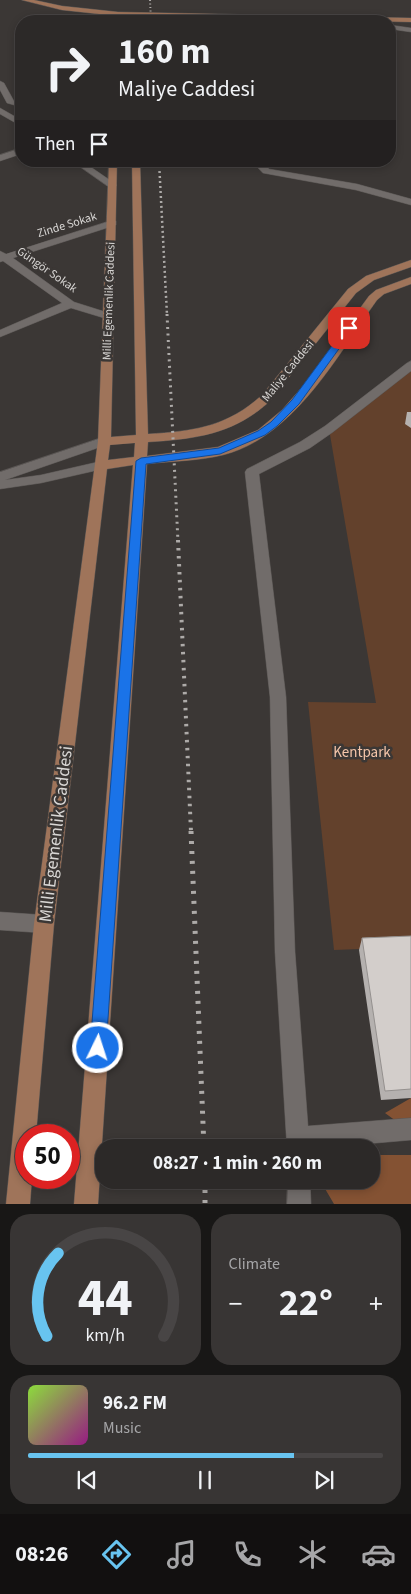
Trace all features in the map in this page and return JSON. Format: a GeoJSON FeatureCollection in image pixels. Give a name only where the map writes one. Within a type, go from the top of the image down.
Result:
{"type":"FeatureCollection","features":[{"type":"Feature","properties":{"kind":"main road"},"geometry":{"type":"LineString","coordinates":[[60,0],[118,14]]}},
{"type":"Feature","properties":{"kind":"main road"},"geometry":{"type":"LineString","coordinates":[[27,1],[62,8],[118,14],[411,13]]}},
{"type":"Feature","properties":{"kind":"main road"},"geometry":{"type":"LineString","coordinates":[[27,1],[66,15]]}},
{"type":"Feature","properties":{"kind":"main road"},"geometry":{"type":"LineString","coordinates":[[126,6],[134,14],[180,15]]}},
{"type":"Feature","properties":{"kind":"main road"},"geometry":{"type":"LineString","coordinates":[[396,20],[411,20]]}},
{"type":"Feature","properties":{"kind":"main road","name":"Milli Egemenlik Caddesi"},"geometry":{"type":"LineString","coordinates":[[18,1204],[44,924],[102,466],[113,224],[113,167]]}},
{"type":"Feature","properties":{"kind":"main road","name":"Milli Egemenlik Caddesi"},"geometry":{"type":"LineString","coordinates":[[136,167],[141,461]]}},
{"type":"Feature","properties":{"kind":"main road","name":"Maliye Caddesi"},"geometry":{"type":"LineString","coordinates":[[104,441],[194,434],[242,418],[258,408],[352,291],[370,278],[411,263]]}},
{"type":"Feature","properties":{"kind":"main road","name":"Maliye Caddesi"},"geometry":{"type":"LineString","coordinates":[[102,466],[220,450],[262,433],[286,413],[307,389],[372,298],[380,292],[411,280]]}},
{"type":"Feature","properties":{"kind":"main road"},"geometry":{"type":"LineString","coordinates":[[86,1204],[141,461]]}},
{"type":"Feature","properties":{"kind":"street"},"geometry":{"type":"LineString","coordinates":[[396,28],[411,30]]}},
{"type":"Feature","properties":{"kind":"street"},"geometry":{"type":"LineString","coordinates":[[0,83],[11,103]]}},
{"type":"Feature","properties":{"kind":"street"},"geometry":{"type":"LineString","coordinates":[[15,102],[0,108],[15,119]]}},
{"type":"Feature","properties":{"kind":"street"},"geometry":{"type":"LineString","coordinates":[[0,158],[15,153]]}},
{"type":"Feature","properties":{"kind":"street"},"geometry":{"type":"LineString","coordinates":[[85,167],[112,186]]}},
{"type":"Feature","properties":{"kind":"street"},"geometry":{"type":"LineString","coordinates":[[262,167],[266,171],[357,187],[411,202]]}},
{"type":"Feature","properties":{"kind":"street","name":"Zinde Sokak"},"geometry":{"type":"LineString","coordinates":[[2,257],[113,224]]}},
{"type":"Feature","properties":{"kind":"street","name":"Güngör Sokak"},"geometry":{"type":"LineString","coordinates":[[2,257],[70,304],[108,316]]}},
{"type":"Feature","properties":{"kind":"street"},"geometry":{"type":"LineString","coordinates":[[0,334],[70,304]]}},
{"type":"Feature","properties":{"kind":"street"},"geometry":{"type":"LineString","coordinates":[[298,1139],[285,952],[278,697],[252,472],[305,445],[329,429],[411,365]]}},
{"type":"Feature","properties":{"kind":"street"},"geometry":{"type":"LineString","coordinates":[[0,477],[104,441]]}},
{"type":"Feature","properties":{"kind":"street"},"geometry":{"type":"LineString","coordinates":[[0,485],[41,479],[102,466]]}},
{"type":"Feature","properties":{"kind":"street"},"geometry":{"type":"LineString","coordinates":[[0,921],[44,924]]}},
{"type":"Feature","properties":{"kind":"street"},"geometry":{"type":"LineString","coordinates":[[330,1139],[411,1129]]}},
{"type":"Feature","properties":{"kind":"street"},"geometry":{"type":"LineString","coordinates":[[299,1189],[299,1204]]}},
{"type":"Feature","properties":{"kind":"green space","name":"Kentpark"},"geometry":{"type":"Polygon","coordinates":[[[411,365],[411,947],[334,950],[308,702],[376,703],[329,429],[411,365]]]}},
{"type":"Feature","properties":{"kind":"shaded area"},"geometry":{"type":"Polygon","coordinates":[[[411,1098],[411,1132],[385,1113],[411,1098]]]}},
{"type":"Feature","properties":{"kind":"shaded area"},"geometry":{"type":"Polygon","coordinates":[[[380,1155],[411,1155],[411,1204],[334,1204],[325,1189],[380,1189],[380,1155]]]}},
{"type":"Feature","properties":{"kind":"building"},"geometry":{"type":"Polygon","coordinates":[[[411,936],[411,1089],[385,1091],[362,938],[411,936]]]}},
{"type":"Feature","properties":{"kind":"railway"},"geometry":{"type":"LineString","coordinates":[[150,0],[151,15]]}},
{"type":"Feature","properties":{"kind":"railway"},"geometry":{"type":"LineString","coordinates":[[159,167],[167,315]]}},
{"type":"Feature","properties":{"kind":"railway"},"geometry":{"type":"LineString","coordinates":[[167,314],[178,542]]}},
{"type":"Feature","properties":{"kind":"railway"},"geometry":{"type":"LineString","coordinates":[[178,540],[191,832]]}},
{"type":"Feature","properties":{"kind":"railway"},"geometry":{"type":"LineString","coordinates":[[191,831],[204,1139]]}},
{"type":"Feature","properties":{"kind":"railway"},"geometry":{"type":"LineString","coordinates":[[205,1189],[205,1204]]}},
{"type":"Feature","properties":{"kind":"route"},"geometry":{"type":"LineString","coordinates":[[98,1048],[141,461],[220,450],[244,442],[262,433],[286,413],[307,389],[349,328]]}}]}
